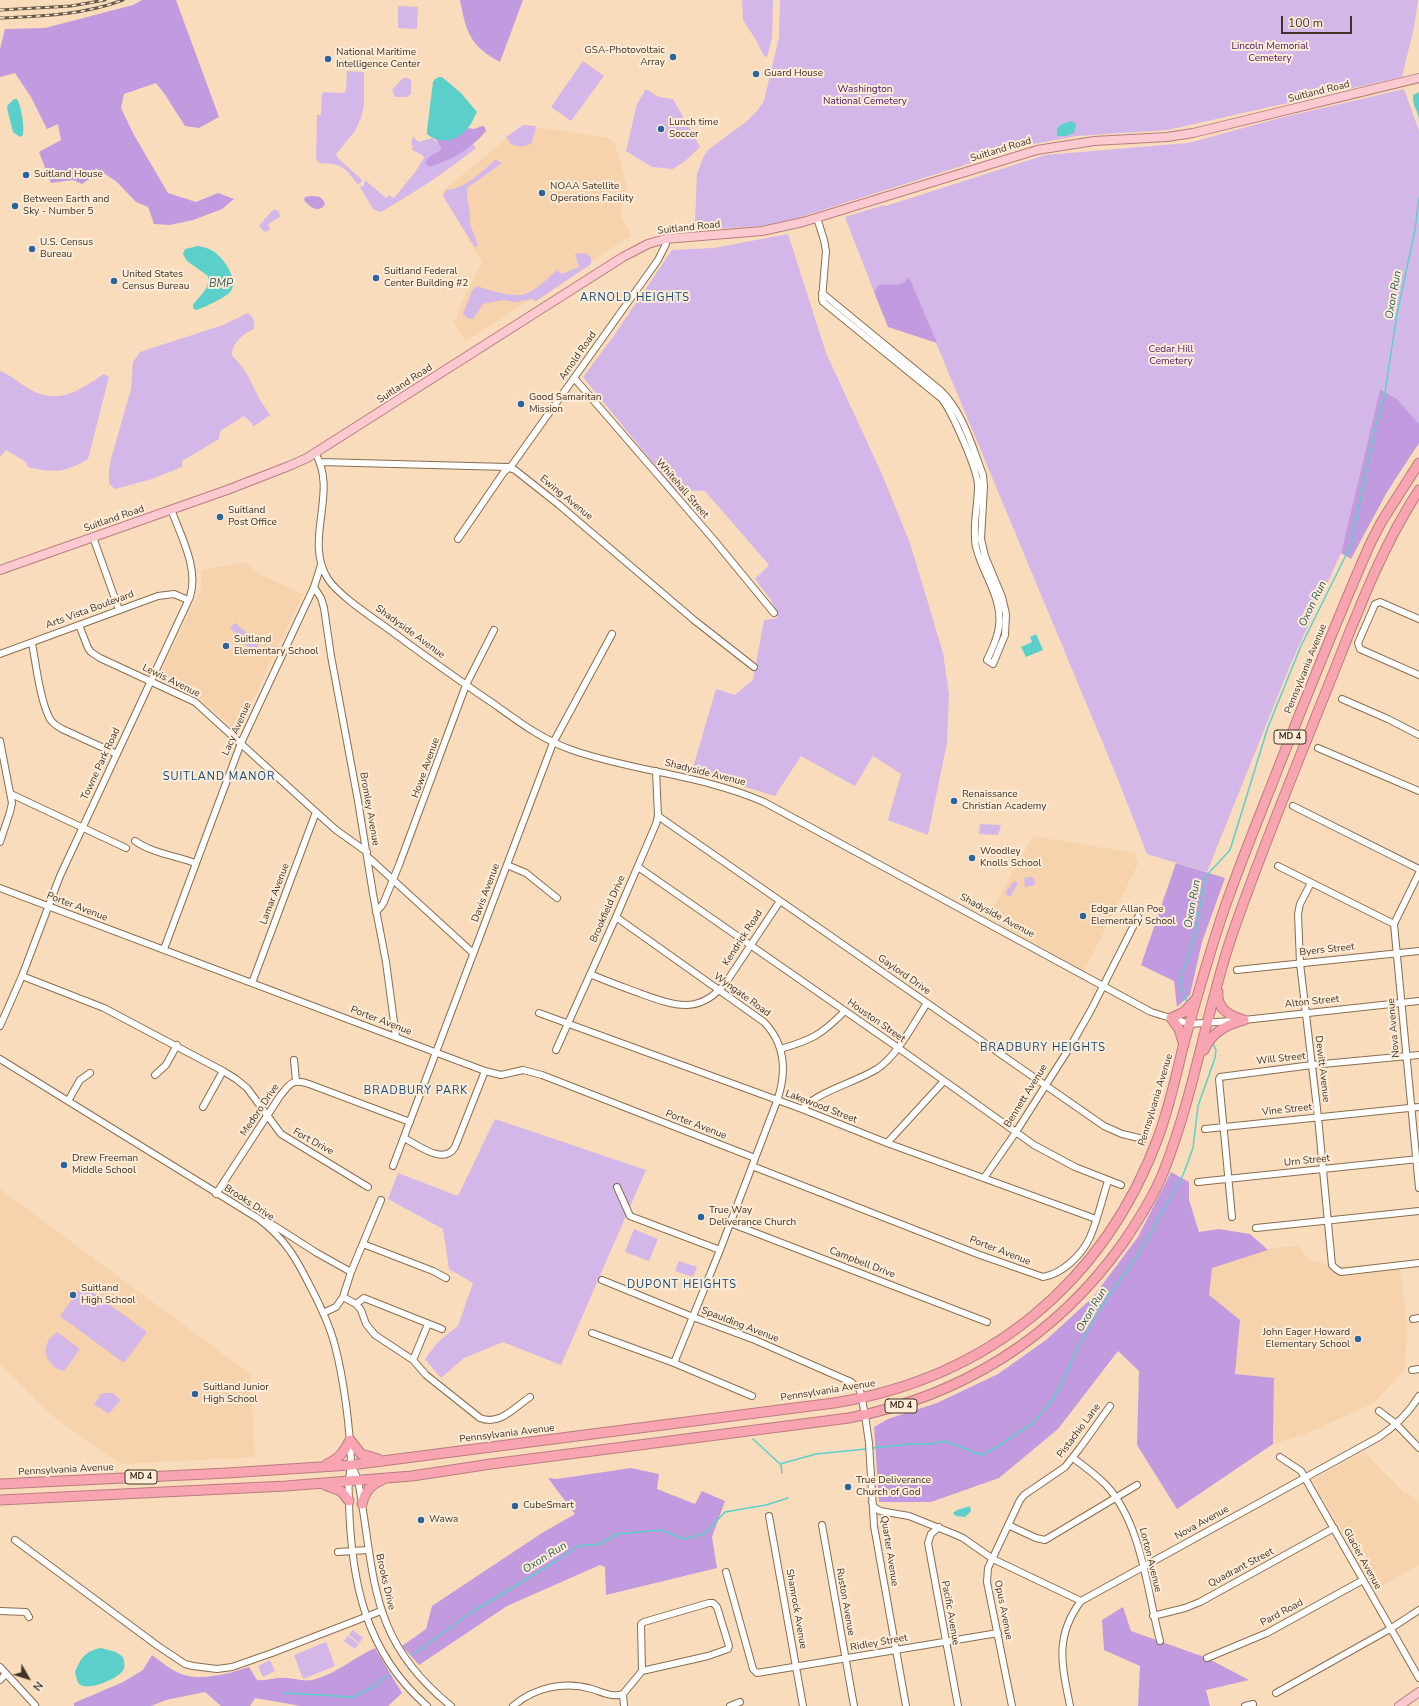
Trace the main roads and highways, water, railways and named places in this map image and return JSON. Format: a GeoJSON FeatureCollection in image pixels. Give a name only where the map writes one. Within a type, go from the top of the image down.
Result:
{"type":"FeatureCollection","features":[{"type":"Feature","properties":{"kind":"highway","name":"Pennsylvania Avenue"},"geometry":{"type":"LineString","coordinates":[[0,1484],[227,1473],[351,1464],[778,1411],[862,1398],[887,1392],[930,1377],[955,1366],[992,1345],[1023,1324],[1040,1310],[1079,1272],[1098,1249],[1130,1200],[1146,1167],[1164,1120],[1197,998],[1218,928],[1245,852],[1354,581],[1382,521],[1419,463]]}},
{"type":"Feature","properties":{"kind":"highway","name":"MD 4"},"geometry":{"type":"LineString","coordinates":[[0,1500],[209,1491],[322,1484],[412,1476],[498,1463],[808,1424],[880,1412],[924,1398],[975,1375],[1035,1337],[1090,1286],[1114,1256],[1147,1206],[1162,1176],[1189,1095],[1229,945],[1251,882],[1345,645],[1390,541],[1419,490]]}},
{"type":"Feature","properties":{"kind":"highway"},"geometry":{"type":"LineString","coordinates":[[1189,1095],[1203,1052],[1210,1039],[1223,1028],[1244,1020],[1224,1011],[1221,1006],[1218,995],[1221,975]]}},
{"type":"Feature","properties":{"kind":"highway"},"geometry":{"type":"LineString","coordinates":[[1184,1046],[1179,1029],[1171,1018],[1184,1012],[1197,998]]}},
{"type":"Feature","properties":{"kind":"highway"},"geometry":{"type":"LineString","coordinates":[[318,1467],[337,1459],[345,1452],[350,1440],[361,1454],[371,1458],[389,1460]]}},
{"type":"Feature","properties":{"kind":"highway"},"geometry":{"type":"LineString","coordinates":[[362,1504],[369,1488],[377,1482],[388,1478]]}},
{"type":"Feature","properties":{"kind":"highway"},"geometry":{"type":"LineString","coordinates":[[322,1484],[341,1491],[349,1500]]}},
{"type":"Feature","properties":{"kind":"main road","name":"Suitland Road"},"geometry":{"type":"LineString","coordinates":[[0,570],[171,510],[279,470],[315,453],[623,256],[648,244],[665,239],[767,231],[817,218],[1037,150],[1094,141],[1167,137],[1193,133],[1419,78]]}},
{"type":"Feature","properties":{"kind":"main road"},"geometry":{"type":"LineString","coordinates":[[1399,1706],[1419,1692]]}},
{"type":"Feature","properties":{"kind":"water"},"geometry":{"type":"Polygon","coordinates":[[[439,77],[442,77],[461,93],[477,112],[470,125],[463,133],[453,139],[448,140],[437,140],[427,134],[433,82],[439,77]]]}},
{"type":"Feature","properties":{"kind":"water"},"geometry":{"type":"Polygon","coordinates":[[[1419,92],[1419,119],[1414,105],[1413,95],[1419,92]]]}},
{"type":"Feature","properties":{"kind":"water"},"geometry":{"type":"Polygon","coordinates":[[[14,99],[17,99],[22,117],[23,135],[20,137],[13,132],[7,108],[14,99]]]}},
{"type":"Feature","properties":{"kind":"water"},"geometry":{"type":"Polygon","coordinates":[[[1071,121],[1076,124],[1074,133],[1066,136],[1057,136],[1057,130],[1060,125],[1071,121]]]}},
{"type":"Feature","properties":{"kind":"water","name":"BMP"},"geometry":{"type":"Polygon","coordinates":[[[198,246],[211,250],[221,258],[229,269],[233,286],[231,291],[225,296],[196,310],[193,308],[193,305],[204,292],[208,281],[208,276],[187,261],[183,254],[185,249],[198,246]]]}},
{"type":"Feature","properties":{"kind":"water"},"geometry":{"type":"Polygon","coordinates":[[[1036,634],[1043,650],[1026,657],[1021,647],[1032,642],[1030,637],[1036,634]]]}},
{"type":"Feature","properties":{"kind":"water"},"geometry":{"type":"Polygon","coordinates":[[[970,1506],[971,1511],[965,1517],[956,1516],[953,1513],[957,1510],[970,1506]]]}},
{"type":"Feature","properties":{"kind":"water"},"geometry":{"type":"Polygon","coordinates":[[[101,1648],[116,1652],[123,1657],[124,1669],[117,1676],[103,1683],[89,1686],[79,1684],[75,1672],[79,1663],[87,1653],[101,1648]]]}},
{"type":"Feature","properties":{"kind":"waterway","name":"Oxon Run"},"geometry":{"type":"LineString","coordinates":[[1187,1001],[1184,996],[1180,979],[1195,935],[1205,877],[1230,850],[1268,727],[1301,646],[1351,545],[1375,428],[1384,398],[1397,314],[1415,230],[1419,198]]}},
{"type":"Feature","properties":{"kind":"waterway","name":"Oxon Run"},"geometry":{"type":"LineString","coordinates":[[873,1448],[910,1444],[930,1444],[945,1441],[981,1455],[995,1448],[1033,1423],[1050,1403],[1062,1383],[1074,1355],[1099,1310],[1141,1250],[1183,1175],[1193,1148],[1198,1106],[1215,1058],[1216,1050],[1213,1044]]}},
{"type":"Feature","properties":{"kind":"waterway","name":"Oxon Run"},"geometry":{"type":"LineString","coordinates":[[753,1439],[780,1464],[816,1454],[866,1449]]}},
{"type":"Feature","properties":{"kind":"waterway","name":"Oxon Run"},"geometry":{"type":"LineString","coordinates":[[781,1465],[782,1473]]}},
{"type":"Feature","properties":{"kind":"waterway","name":"Oxon Run"},"geometry":{"type":"LineString","coordinates":[[412,1655],[469,1614],[578,1546],[600,1544],[617,1534],[661,1530],[684,1539],[704,1534],[725,1512],[766,1505],[788,1498]]}},
{"type":"Feature","properties":{"kind":"waterway","name":"Oxon Run"},"geometry":{"type":"LineString","coordinates":[[284,1693],[353,1697],[373,1687],[388,1675]]}},
{"type":"Feature","properties":{"kind":"railway"},"geometry":{"type":"LineString","coordinates":[[0,10],[71,6],[105,0]]}},
{"type":"Feature","properties":{"kind":"railway"},"geometry":{"type":"LineString","coordinates":[[0,18],[78,12],[123,0]]}},
{"type":"Feature","properties":{"kind":"place","name":"GSA-Photovoltaic Array"},"geometry":{"type":"Point","coordinates":[673,57]}},
{"type":"Feature","properties":{"kind":"place","name":"National Maritime Intelligence Center"},"geometry":{"type":"Point","coordinates":[328,59]}},
{"type":"Feature","properties":{"kind":"place","name":"Guard House"},"geometry":{"type":"Point","coordinates":[756,74]}},
{"type":"Feature","properties":{"kind":"place","name":"Lunch time Soccer"},"geometry":{"type":"Point","coordinates":[661,129]}},
{"type":"Feature","properties":{"kind":"place","name":"Suitland House"},"geometry":{"type":"Point","coordinates":[26,175]}},
{"type":"Feature","properties":{"kind":"place","name":"NOAA Satellite Operations Facility"},"geometry":{"type":"Point","coordinates":[542,193]}},
{"type":"Feature","properties":{"kind":"place","name":"Between Earth and Sky - Number 5"},"geometry":{"type":"Point","coordinates":[15,206]}},
{"type":"Feature","properties":{"kind":"place","name":"U.S. Census Bureau"},"geometry":{"type":"Point","coordinates":[32,249]}},
{"type":"Feature","properties":{"kind":"place","name":"Suitland Federal Center Building #2"},"geometry":{"type":"Point","coordinates":[376,278]}},
{"type":"Feature","properties":{"kind":"place","name":"United States Census Bureau"},"geometry":{"type":"Point","coordinates":[114,281]}},
{"type":"Feature","properties":{"kind":"place","name":"Good Samaritan Mission"},"geometry":{"type":"Point","coordinates":[521,404]}},
{"type":"Feature","properties":{"kind":"place","name":"Suitland Post Office"},"geometry":{"type":"Point","coordinates":[220,517]}},
{"type":"Feature","properties":{"kind":"place","name":"Suitland Elementary School"},"geometry":{"type":"Point","coordinates":[226,646]}},
{"type":"Feature","properties":{"kind":"place","name":"Renaissance Christian Academy"},"geometry":{"type":"Point","coordinates":[954,801]}},
{"type":"Feature","properties":{"kind":"place","name":"Woodley Knolls School"},"geometry":{"type":"Point","coordinates":[972,858]}},
{"type":"Feature","properties":{"kind":"place","name":"Edgar Allan Poe Elementary School"},"geometry":{"type":"Point","coordinates":[1083,916]}},
{"type":"Feature","properties":{"kind":"place","name":"Drew Freeman Middle School"},"geometry":{"type":"Point","coordinates":[64,1165]}},
{"type":"Feature","properties":{"kind":"place","name":"True Way Deliverance Church"},"geometry":{"type":"Point","coordinates":[701,1217]}},
{"type":"Feature","properties":{"kind":"place","name":"Suitland High School"},"geometry":{"type":"Point","coordinates":[73,1295]}},
{"type":"Feature","properties":{"kind":"place","name":"John Eager Howard Elementary School"},"geometry":{"type":"Point","coordinates":[1358,1339]}},
{"type":"Feature","properties":{"kind":"place","name":"Suitland Junior High School"},"geometry":{"type":"Point","coordinates":[195,1394]}},
{"type":"Feature","properties":{"kind":"place","name":"True Deliverance Church of God"},"geometry":{"type":"Point","coordinates":[848,1487]}},
{"type":"Feature","properties":{"kind":"place","name":"CubeSmart"},"geometry":{"type":"Point","coordinates":[515,1506]}},
{"type":"Feature","properties":{"kind":"place","name":"Wawa"},"geometry":{"type":"Point","coordinates":[421,1520]}},
{"type":"Feature","properties":{"kind":"district","name":"ARNOLD HEIGHTS"},"geometry":{"type":"Point","coordinates":[635,298]}},
{"type":"Feature","properties":{"kind":"district","name":"SUITLAND MANOR"},"geometry":{"type":"Point","coordinates":[219,777]}},
{"type":"Feature","properties":{"kind":"district","name":"BRADBURY HEIGHTS"},"geometry":{"type":"Point","coordinates":[1043,1048]}},
{"type":"Feature","properties":{"kind":"district","name":"BRADBURY PARK"},"geometry":{"type":"Point","coordinates":[416,1091]}},
{"type":"Feature","properties":{"kind":"district","name":"DUPONT HEIGHTS"},"geometry":{"type":"Point","coordinates":[682,1285]}},
{"type":"Feature","properties":{"kind":"park label","name":"Lincoln Memorial Cemetery"},"geometry":{"type":"Point","coordinates":[1270,52]}},
{"type":"Feature","properties":{"kind":"park label","name":"Washington National Cemetery"},"geometry":{"type":"Point","coordinates":[865,96]}},
{"type":"Feature","properties":{"kind":"park label","name":"Cedar Hill Cemetery"},"geometry":{"type":"Point","coordinates":[1171,356]}}]}
